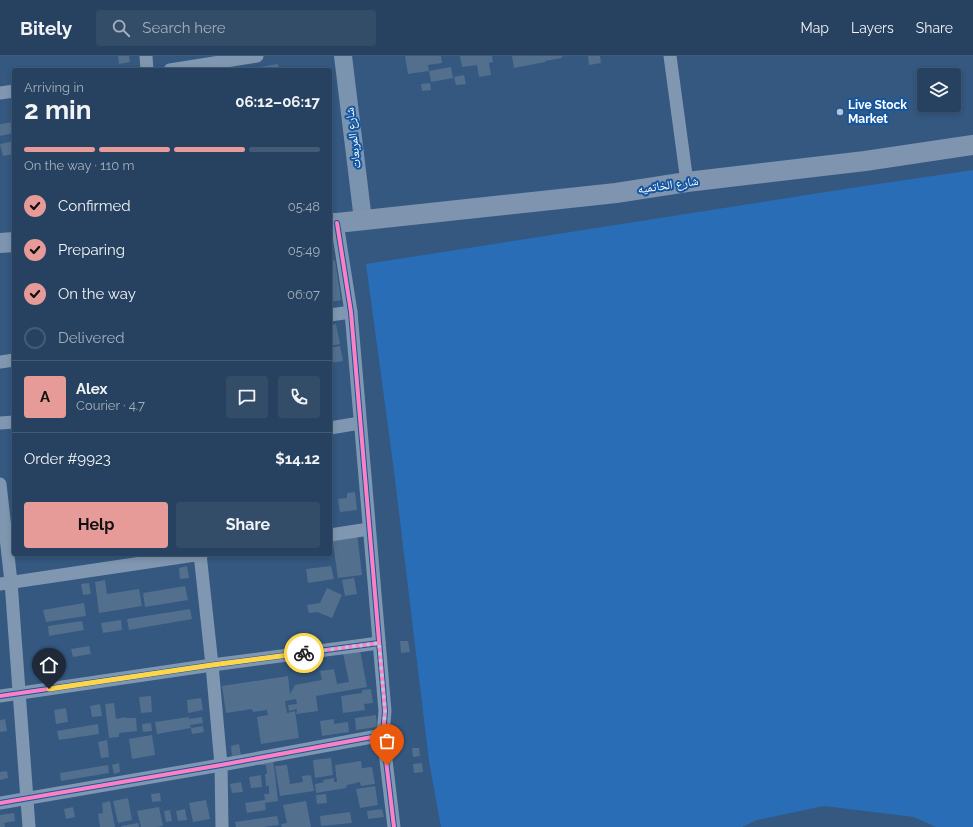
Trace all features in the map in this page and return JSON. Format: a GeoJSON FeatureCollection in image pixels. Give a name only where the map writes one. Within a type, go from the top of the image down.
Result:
{"type":"FeatureCollection","features":[{"type":"Feature","properties":{"kind":"main road","name":"شارع الخاتميه"},"geometry":{"type":"LineString","coordinates":[[334,223],[616,193],[687,182],[865,161],[973,145]]}},
{"type":"Feature","properties":{"kind":"main road"},"geometry":{"type":"LineString","coordinates":[[0,243],[12,242]]}},
{"type":"Feature","properties":{"kind":"street"},"geometry":{"type":"LineString","coordinates":[[146,56],[148,68]]}},
{"type":"Feature","properties":{"kind":"street"},"geometry":{"type":"LineString","coordinates":[[182,68],[257,56]]}},
{"type":"Feature","properties":{"kind":"street","name":"شارع المربعات"},"geometry":{"type":"LineString","coordinates":[[343,56],[363,220]]}},
{"type":"Feature","properties":{"kind":"street"},"geometry":{"type":"LineString","coordinates":[[670,56],[687,182]]}},
{"type":"Feature","properties":{"kind":"street"},"geometry":{"type":"LineString","coordinates":[[0,93],[12,91]]}},
{"type":"Feature","properties":{"kind":"street"},"geometry":{"type":"LineString","coordinates":[[334,223],[351,312],[385,711],[383,735],[394,827]]}},
{"type":"Feature","properties":{"kind":"street"},"geometry":{"type":"LineString","coordinates":[[332,315],[351,312]]}},
{"type":"Feature","properties":{"kind":"street"},"geometry":{"type":"LineString","coordinates":[[0,362],[12,360]]}},
{"type":"Feature","properties":{"kind":"street"},"geometry":{"type":"LineString","coordinates":[[0,423],[12,422]]}},
{"type":"Feature","properties":{"kind":"street"},"geometry":{"type":"LineString","coordinates":[[332,428],[360,423]]}},
{"type":"Feature","properties":{"kind":"street"},"geometry":{"type":"LineString","coordinates":[[0,484],[6,583],[19,693],[29,827]]}},
{"type":"Feature","properties":{"kind":"street"},"geometry":{"type":"LineString","coordinates":[[332,535],[369,529]]}},
{"type":"Feature","properties":{"kind":"street"},"geometry":{"type":"LineString","coordinates":[[6,583],[188,556]]}},
{"type":"Feature","properties":{"kind":"street"},"geometry":{"type":"LineString","coordinates":[[201,556],[221,765],[222,827]]}},
{"type":"Feature","properties":{"kind":"street"},"geometry":{"type":"LineString","coordinates":[[0,696],[212,665],[379,643]]}},
{"type":"Feature","properties":{"kind":"street"},"geometry":{"type":"LineString","coordinates":[[0,803],[221,765],[383,735]]}},
{"type":"Feature","properties":{"kind":"shaded area"},"geometry":{"type":"Polygon","coordinates":[[[973,170],[973,827],[936,827],[914,817],[824,806],[757,820],[742,827],[441,827],[429,761],[394,471],[366,264],[973,170]]]}},
{"type":"Feature","properties":{"kind":"building"},"geometry":{"type":"Polygon","coordinates":[[[118,56],[129,56],[130,62],[119,64],[118,56]]]}},
{"type":"Feature","properties":{"kind":"building"},"geometry":{"type":"Polygon","coordinates":[[[405,56],[441,56],[442,63],[428,65],[429,71],[408,74],[405,56]]]}},
{"type":"Feature","properties":{"kind":"building"},"geometry":{"type":"Polygon","coordinates":[[[460,56],[492,56],[493,62],[489,63],[491,75],[479,77],[477,65],[462,67],[460,56]]]}},
{"type":"Feature","properties":{"kind":"building"},"geometry":{"type":"Polygon","coordinates":[[[512,56],[562,56],[562,58],[514,68],[512,56]]]}},
{"type":"Feature","properties":{"kind":"building"},"geometry":{"type":"Polygon","coordinates":[[[588,56],[600,56],[601,63],[589,65],[588,56]]]}},
{"type":"Feature","properties":{"kind":"building"},"geometry":{"type":"Polygon","coordinates":[[[278,64],[279,68],[260,68],[278,64]]]}},
{"type":"Feature","properties":{"kind":"building"},"geometry":{"type":"Polygon","coordinates":[[[451,67],[453,78],[431,82],[429,71],[451,67]]]}},
{"type":"Feature","properties":{"kind":"building"},"geometry":{"type":"Polygon","coordinates":[[[464,75],[466,84],[456,85],[454,77],[464,75]]]}},
{"type":"Feature","properties":{"kind":"building"},"geometry":{"type":"Polygon","coordinates":[[[430,83],[431,90],[422,91],[421,84],[430,83]]]}},
{"type":"Feature","properties":{"kind":"building"},"geometry":{"type":"Polygon","coordinates":[[[12,122],[12,133],[0,136],[0,124],[12,122]]]}},
{"type":"Feature","properties":{"kind":"building"},"geometry":{"type":"Polygon","coordinates":[[[12,141],[12,154],[3,156],[0,144],[12,141]]]}},
{"type":"Feature","properties":{"kind":"building"},"geometry":{"type":"Polygon","coordinates":[[[335,260],[341,300],[332,302],[332,261],[335,260]]]}},
{"type":"Feature","properties":{"kind":"building"},"geometry":{"type":"Polygon","coordinates":[[[336,324],[340,344],[332,346],[332,325],[336,324]]]}},
{"type":"Feature","properties":{"kind":"building"},"geometry":{"type":"Polygon","coordinates":[[[340,346],[343,361],[332,363],[332,348],[340,346]]]}},
{"type":"Feature","properties":{"kind":"building"},"geometry":{"type":"Polygon","coordinates":[[[355,492],[357,510],[340,512],[338,499],[347,498],[347,493],[355,492]]]}},
{"type":"Feature","properties":{"kind":"building"},"geometry":{"type":"Polygon","coordinates":[[[357,534],[362,575],[338,578],[332,537],[357,534]]]}},
{"type":"Feature","properties":{"kind":"building"},"geometry":{"type":"Polygon","coordinates":[[[187,566],[189,578],[180,579],[179,568],[187,566]]]}},
{"type":"Feature","properties":{"kind":"building"},"geometry":{"type":"Polygon","coordinates":[[[331,566],[334,579],[308,583],[306,569],[331,566]]]}},
{"type":"Feature","properties":{"kind":"building"},"geometry":{"type":"Polygon","coordinates":[[[354,578],[357,594],[345,596],[342,580],[354,578]]]}},
{"type":"Feature","properties":{"kind":"building"},"geometry":{"type":"Polygon","coordinates":[[[105,580],[107,594],[139,589],[142,606],[99,613],[95,582],[105,580]]]}},
{"type":"Feature","properties":{"kind":"building"},"geometry":{"type":"Polygon","coordinates":[[[89,583],[91,594],[83,595],[81,584],[89,583]]]}},
{"type":"Feature","properties":{"kind":"building"},"geometry":{"type":"Polygon","coordinates":[[[185,586],[188,600],[145,607],[143,593],[185,586]]]}},
{"type":"Feature","properties":{"kind":"building"},"geometry":{"type":"Polygon","coordinates":[[[327,588],[342,595],[332,618],[317,612],[309,613],[307,605],[320,603],[327,588]]]}},
{"type":"Feature","properties":{"kind":"building"},"geometry":{"type":"Polygon","coordinates":[[[84,603],[86,616],[46,622],[43,610],[84,603]]]}},
{"type":"Feature","properties":{"kind":"building"},"geometry":{"type":"Polygon","coordinates":[[[190,609],[192,619],[129,630],[127,619],[190,609]]]}},
{"type":"Feature","properties":{"kind":"building"},"geometry":{"type":"Polygon","coordinates":[[[121,620],[122,630],[103,633],[101,623],[121,620]]]}},
{"type":"Feature","properties":{"kind":"building"},"geometry":{"type":"Polygon","coordinates":[[[82,621],[84,630],[49,636],[48,626],[82,621]]]}},
{"type":"Feature","properties":{"kind":"building"},"geometry":{"type":"Polygon","coordinates":[[[400,641],[408,641],[410,652],[401,653],[400,641]]]}},
{"type":"Feature","properties":{"kind":"building"},"geometry":{"type":"Polygon","coordinates":[[[89,646],[91,654],[73,657],[71,649],[89,646]]]}},
{"type":"Feature","properties":{"kind":"building"},"geometry":{"type":"Polygon","coordinates":[[[360,650],[367,687],[316,696],[318,711],[296,714],[297,709],[289,711],[288,705],[297,704],[296,699],[285,701],[287,713],[295,711],[299,738],[261,744],[257,717],[268,715],[267,710],[253,712],[252,709],[226,713],[222,686],[288,676],[290,694],[295,685],[322,680],[320,671],[334,669],[337,684],[349,682],[343,653],[360,650]]]}},
{"type":"Feature","properties":{"kind":"building"},"geometry":{"type":"Polygon","coordinates":[[[58,654],[59,661],[48,663],[47,655],[58,654]]]}},
{"type":"Feature","properties":{"kind":"building"},"geometry":{"type":"Polygon","coordinates":[[[371,689],[373,703],[364,704],[365,710],[343,713],[341,696],[362,693],[362,690],[371,689]]]}},
{"type":"Feature","properties":{"kind":"building"},"geometry":{"type":"Polygon","coordinates":[[[151,696],[152,712],[141,713],[139,697],[151,696]]]}},
{"type":"Feature","properties":{"kind":"building"},"geometry":{"type":"Polygon","coordinates":[[[201,698],[203,710],[188,713],[187,700],[201,698]]]}},
{"type":"Feature","properties":{"kind":"building"},"geometry":{"type":"Polygon","coordinates":[[[114,703],[116,719],[126,717],[136,718],[137,731],[119,733],[119,737],[109,738],[105,704],[114,703]]]}},
{"type":"Feature","properties":{"kind":"building"},"geometry":{"type":"Polygon","coordinates":[[[100,704],[102,716],[92,717],[90,706],[100,704]]]}},
{"type":"Feature","properties":{"kind":"building"},"geometry":{"type":"Polygon","coordinates":[[[66,708],[68,722],[56,724],[54,710],[66,708]]]}},
{"type":"Feature","properties":{"kind":"building"},"geometry":{"type":"Polygon","coordinates":[[[376,715],[377,727],[356,730],[355,718],[376,715]]]}},
{"type":"Feature","properties":{"kind":"building"},"geometry":{"type":"Polygon","coordinates":[[[189,717],[189,719],[202,717],[203,723],[190,725],[191,728],[157,734],[155,722],[189,717]]]}},
{"type":"Feature","properties":{"kind":"building"},"geometry":{"type":"Polygon","coordinates":[[[5,719],[7,731],[0,732],[0,720],[5,719]]]}},
{"type":"Feature","properties":{"kind":"building"},"geometry":{"type":"Polygon","coordinates":[[[334,719],[334,724],[348,722],[349,732],[322,736],[320,721],[334,719]]]}},
{"type":"Feature","properties":{"kind":"building"},"geometry":{"type":"Polygon","coordinates":[[[151,723],[152,731],[143,732],[142,724],[151,723]]]}},
{"type":"Feature","properties":{"kind":"building"},"geometry":{"type":"Polygon","coordinates":[[[98,724],[99,734],[59,740],[57,731],[98,724]]]}},
{"type":"Feature","properties":{"kind":"building"},"geometry":{"type":"Polygon","coordinates":[[[203,726],[204,732],[192,734],[191,728],[203,726]]]}},
{"type":"Feature","properties":{"kind":"building"},"geometry":{"type":"Polygon","coordinates":[[[152,735],[155,755],[132,759],[129,739],[152,735]]]}},
{"type":"Feature","properties":{"kind":"building"},"geometry":{"type":"Polygon","coordinates":[[[107,740],[109,757],[101,758],[98,742],[107,740]]]}},
{"type":"Feature","properties":{"kind":"building"},"geometry":{"type":"Polygon","coordinates":[[[239,744],[241,755],[232,756],[231,746],[239,744]]]}},
{"type":"Feature","properties":{"kind":"building"},"geometry":{"type":"Polygon","coordinates":[[[412,748],[419,748],[420,756],[413,757],[412,748]]]}},
{"type":"Feature","properties":{"kind":"building"},"geometry":{"type":"Polygon","coordinates":[[[273,758],[278,801],[265,803],[266,810],[247,813],[245,803],[265,800],[264,794],[269,794],[269,786],[266,786],[266,765],[259,765],[259,759],[273,758]]]}},
{"type":"Feature","properties":{"kind":"building"},"geometry":{"type":"Polygon","coordinates":[[[331,758],[333,775],[315,778],[313,760],[331,758]]]}},
{"type":"Feature","properties":{"kind":"building"},"geometry":{"type":"Polygon","coordinates":[[[361,761],[362,768],[372,767],[375,784],[361,786],[360,782],[347,785],[346,788],[316,793],[315,784],[324,782],[323,780],[334,778],[334,782],[337,782],[335,765],[361,761]]]}},
{"type":"Feature","properties":{"kind":"building"},"geometry":{"type":"Polygon","coordinates":[[[119,763],[120,772],[114,774],[112,765],[119,763]]]}},
{"type":"Feature","properties":{"kind":"building"},"geometry":{"type":"Polygon","coordinates":[[[422,763],[423,772],[414,773],[413,764],[422,763]]]}},
{"type":"Feature","properties":{"kind":"building"},"geometry":{"type":"Polygon","coordinates":[[[108,765],[109,773],[61,781],[60,773],[108,765]]]}},
{"type":"Feature","properties":{"kind":"building"},"geometry":{"type":"Polygon","coordinates":[[[287,765],[290,784],[303,782],[302,776],[311,775],[314,791],[280,796],[275,766],[287,765]]]}},
{"type":"Feature","properties":{"kind":"building"},"geometry":{"type":"Polygon","coordinates":[[[7,771],[8,778],[0,780],[0,772],[7,771]]]}},
{"type":"Feature","properties":{"kind":"building"},"geometry":{"type":"Polygon","coordinates":[[[261,775],[262,787],[251,788],[249,777],[261,775]]]}},
{"type":"Feature","properties":{"kind":"building"},"geometry":{"type":"Polygon","coordinates":[[[241,782],[243,792],[232,793],[230,784],[241,782]]]}},
{"type":"Feature","properties":{"kind":"building"},"geometry":{"type":"Polygon","coordinates":[[[375,786],[378,805],[360,808],[356,789],[375,786]]]}},
{"type":"Feature","properties":{"kind":"building"},"geometry":{"type":"Polygon","coordinates":[[[160,793],[161,801],[152,802],[151,794],[160,793]]]}},
{"type":"Feature","properties":{"kind":"building"},"geometry":{"type":"Polygon","coordinates":[[[326,794],[327,803],[317,804],[316,795],[326,794]]]}},
{"type":"Feature","properties":{"kind":"building"},"geometry":{"type":"Polygon","coordinates":[[[128,798],[132,820],[118,823],[113,801],[128,798]]]}},
{"type":"Feature","properties":{"kind":"building"},"geometry":{"type":"Polygon","coordinates":[[[206,800],[210,819],[193,822],[189,803],[206,800]]]}},
{"type":"Feature","properties":{"kind":"building"},"geometry":{"type":"Polygon","coordinates":[[[110,801],[115,827],[100,827],[98,814],[103,813],[102,803],[110,801]]]}},
{"type":"Feature","properties":{"kind":"building"},"geometry":{"type":"Polygon","coordinates":[[[306,801],[311,827],[282,827],[281,824],[287,823],[283,805],[306,801]]]}},
{"type":"Feature","properties":{"kind":"building"},"geometry":{"type":"Polygon","coordinates":[[[73,807],[75,817],[66,819],[64,809],[73,807]]]}},
{"type":"Feature","properties":{"kind":"building"},"geometry":{"type":"Polygon","coordinates":[[[159,807],[163,826],[141,827],[137,811],[159,807]]]}},
{"type":"Feature","properties":{"kind":"building"},"geometry":{"type":"Polygon","coordinates":[[[185,809],[187,820],[178,821],[176,811],[185,809]]]}},
{"type":"Feature","properties":{"kind":"building"},"geometry":{"type":"Polygon","coordinates":[[[382,809],[384,817],[368,819],[367,811],[382,809]]]}},
{"type":"Feature","properties":{"kind":"building"},"geometry":{"type":"Polygon","coordinates":[[[170,810],[172,821],[166,822],[164,811],[170,810]]]}},
{"type":"Feature","properties":{"kind":"building"},"geometry":{"type":"Polygon","coordinates":[[[350,812],[352,823],[321,826],[320,816],[350,812]]]}},
{"type":"Feature","properties":{"kind":"building"},"geometry":{"type":"Polygon","coordinates":[[[14,813],[15,821],[4,823],[5,827],[0,827],[0,815],[14,813]]]}},
{"type":"Feature","properties":{"kind":"building"},"geometry":{"type":"Polygon","coordinates":[[[277,816],[279,825],[263,827],[236,827],[235,822],[277,816]]]}},
{"type":"Feature","properties":{"kind":"building"},"geometry":{"type":"Polygon","coordinates":[[[138,823],[139,827],[121,827],[121,826],[138,823]]]}},
{"type":"Feature","properties":{"kind":"cycle path"},"geometry":{"type":"LineString","coordinates":[[337,223],[351,312],[385,711],[383,735],[394,827]]}},
{"type":"Feature","properties":{"kind":"cycle path"},"geometry":{"type":"LineString","coordinates":[[0,696],[212,665],[379,643]]}},
{"type":"Feature","properties":{"kind":"cycle path"},"geometry":{"type":"LineString","coordinates":[[0,803],[221,765],[383,735]]}},
{"type":"Feature","properties":{"kind":"way so far"},"geometry":{"type":"LineString","coordinates":[[304,653],[379,643],[385,711],[383,735],[387,765]]}},
{"type":"Feature","properties":{"kind":"place","name":"Live Stock Market"},"geometry":{"type":"Point","coordinates":[840,112]}},
{"type":"Feature","properties":{"kind":"route"},"geometry":{"type":"LineString","coordinates":[[49,689],[304,653]]}}]}
